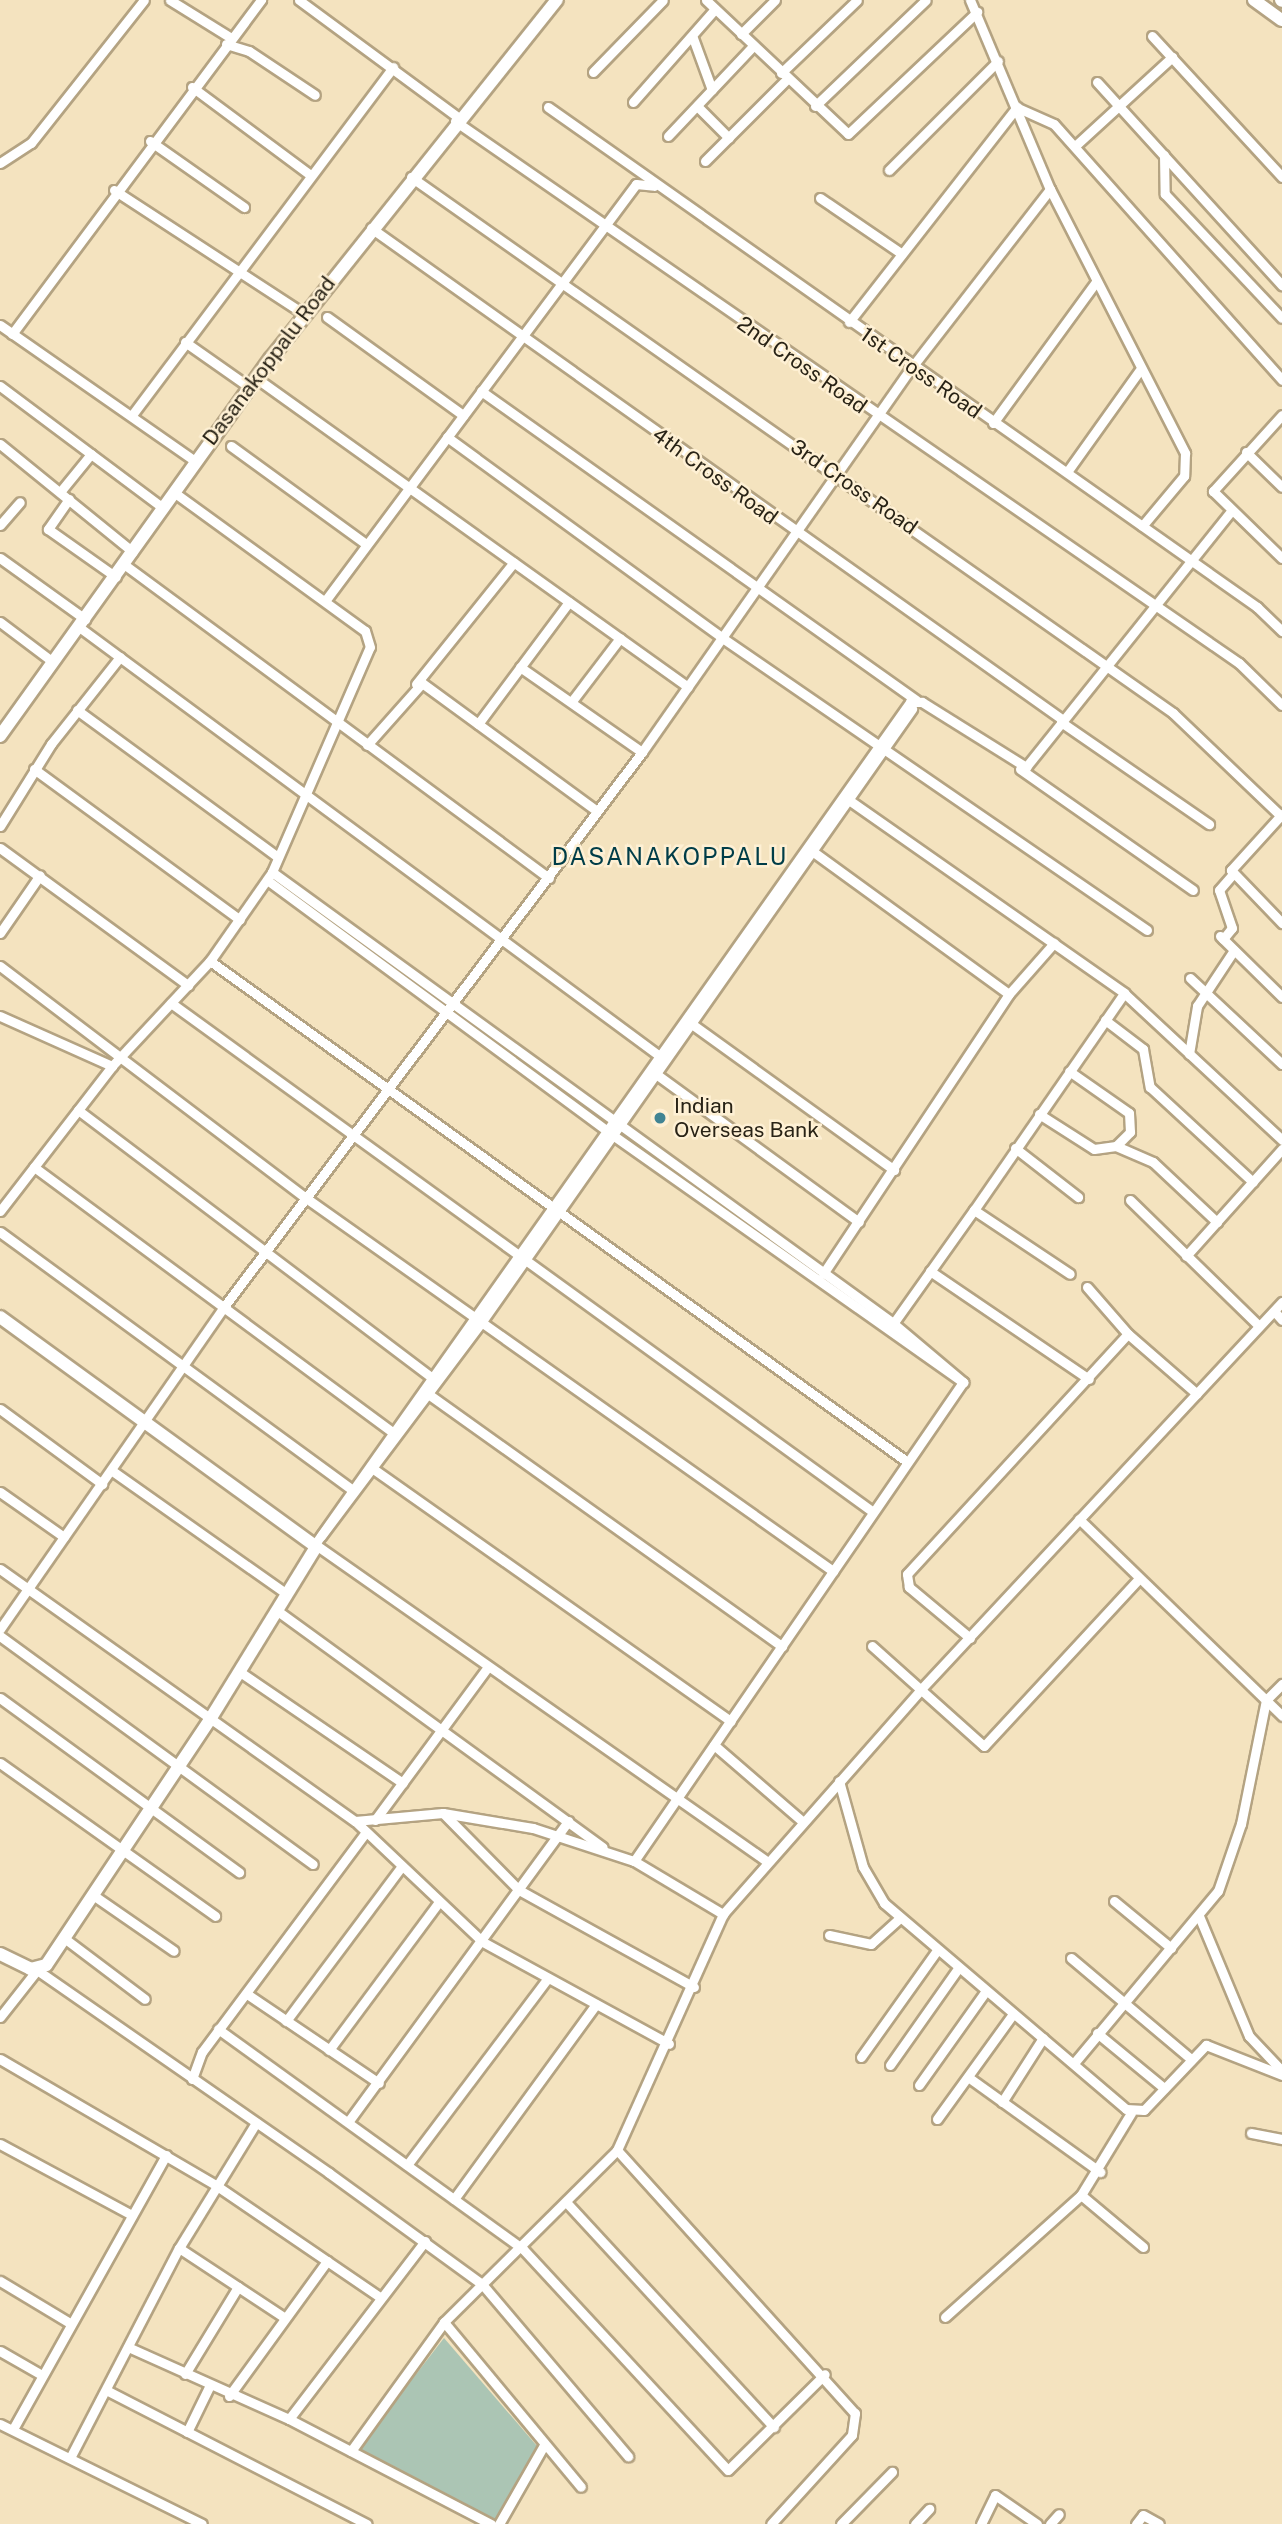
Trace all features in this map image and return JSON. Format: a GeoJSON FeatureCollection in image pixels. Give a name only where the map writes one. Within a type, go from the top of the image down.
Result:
{"type":"FeatureCollection","features":[{"type":"Feature","properties":{"kind":"street"},"geometry":{"type":"LineString","coordinates":[[1,160],[27,147],[144,0]]}},
{"type":"Feature","properties":{"kind":"street"},"geometry":{"type":"LineString","coordinates":[[170,0],[228,41],[249,51],[315,95]]}},
{"type":"Feature","properties":{"kind":"street"},"geometry":{"type":"LineString","coordinates":[[12,334],[150,141],[261,0]]}},
{"type":"Feature","properties":{"kind":"street","name":"2nd Cross Road"},"geometry":{"type":"LineString","coordinates":[[299,0],[393,67],[457,120],[876,418],[1239,663],[1282,705]]}},
{"type":"Feature","properties":{"kind":"street","name":"Dasanakoppalu Road"},"geometry":{"type":"LineString","coordinates":[[0,736],[125,565],[195,461],[304,314],[410,176],[556,0]]}},
{"type":"Feature","properties":{"kind":"street"},"geometry":{"type":"LineString","coordinates":[[593,72],[663,0]]}},
{"type":"Feature","properties":{"kind":"street"},"geometry":{"type":"LineString","coordinates":[[706,0],[815,106],[852,133],[976,12]]}},
{"type":"Feature","properties":{"kind":"street"},"geometry":{"type":"LineString","coordinates":[[741,34],[775,0]]}},
{"type":"Feature","properties":{"kind":"street"},"geometry":{"type":"LineString","coordinates":[[705,161],[857,0]]}},
{"type":"Feature","properties":{"kind":"street"},"geometry":{"type":"LineString","coordinates":[[815,106],[926,0]]}},
{"type":"Feature","properties":{"kind":"street"},"geometry":{"type":"LineString","coordinates":[[970,0],[998,61],[1050,190],[1139,371],[1188,461],[1143,526]]}},
{"type":"Feature","properties":{"kind":"street"},"geometry":{"type":"LineString","coordinates":[[1254,0],[1282,20]]}},
{"type":"Feature","properties":{"kind":"street"},"geometry":{"type":"LineString","coordinates":[[633,102],[693,38],[715,9]]}},
{"type":"Feature","properties":{"kind":"street"},"geometry":{"type":"LineString","coordinates":[[1152,36],[1282,177]]}},
{"type":"Feature","properties":{"kind":"street"},"geometry":{"type":"LineString","coordinates":[[693,38],[712,90]]}},
{"type":"Feature","properties":{"kind":"street"},"geometry":{"type":"LineString","coordinates":[[668,136],[753,46]]}},
{"type":"Feature","properties":{"kind":"street"},"geometry":{"type":"LineString","coordinates":[[1075,146],[1172,57]]}},
{"type":"Feature","properties":{"kind":"street"},"geometry":{"type":"LineString","coordinates":[[889,170],[998,61]]}},
{"type":"Feature","properties":{"kind":"street"},"geometry":{"type":"LineString","coordinates":[[132,415],[239,267],[393,67]]}},
{"type":"Feature","properties":{"kind":"street"},"geometry":{"type":"LineString","coordinates":[[1097,82],[1282,285]]}},
{"type":"Feature","properties":{"kind":"street"},"geometry":{"type":"LineString","coordinates":[[192,87],[309,174]]}},
{"type":"Feature","properties":{"kind":"street"},"geometry":{"type":"LineString","coordinates":[[697,106],[729,138]]}},
{"type":"Feature","properties":{"kind":"street","name":"1st Cross Road"},"geometry":{"type":"LineString","coordinates":[[548,107],[654,186],[1143,526],[1282,631]]}},
{"type":"Feature","properties":{"kind":"street"},"geometry":{"type":"LineString","coordinates":[[1017,107],[1054,124],[1282,380]]}},
{"type":"Feature","properties":{"kind":"street"},"geometry":{"type":"LineString","coordinates":[[849,322],[1017,107]]}},
{"type":"Feature","properties":{"kind":"street"},"geometry":{"type":"LineString","coordinates":[[150,141],[244,207]]}},
{"type":"Feature","properties":{"kind":"street"},"geometry":{"type":"LineString","coordinates":[[1164,155],[1165,194],[1282,318]]}},
{"type":"Feature","properties":{"kind":"street","name":"3rd Cross Road"},"geometry":{"type":"LineString","coordinates":[[410,176],[1103,665],[1213,746],[1281,816]]}},
{"type":"Feature","properties":{"kind":"street"},"geometry":{"type":"LineString","coordinates":[[325,601],[636,184],[654,186]]}},
{"type":"Feature","properties":{"kind":"street"},"geometry":{"type":"LineString","coordinates":[[114,190],[239,267],[304,314]]}},
{"type":"Feature","properties":{"kind":"street"},"geometry":{"type":"LineString","coordinates":[[0,1629],[223,1308],[549,878],[642,752],[720,637],[759,588],[912,367],[1050,190]]}},
{"type":"Feature","properties":{"kind":"street"},"geometry":{"type":"LineString","coordinates":[[820,198],[902,254]]}},
{"type":"Feature","properties":{"kind":"street","name":"4th Cross Road"},"geometry":{"type":"LineString","coordinates":[[371,228],[796,534],[1209,824]]}},
{"type":"Feature","properties":{"kind":"street"},"geometry":{"type":"LineString","coordinates":[[993,422],[1096,282]]}},
{"type":"Feature","properties":{"kind":"street"},"geometry":{"type":"LineString","coordinates":[[327,317],[463,415]]}},
{"type":"Feature","properties":{"kind":"street"},"geometry":{"type":"LineString","coordinates":[[0,325],[195,461]]}},
{"type":"Feature","properties":{"kind":"street"},"geometry":{"type":"LineString","coordinates":[[185,342],[409,485],[688,687]]}},
{"type":"Feature","properties":{"kind":"street"},"geometry":{"type":"LineString","coordinates":[[1067,472],[1139,371]]}},
{"type":"Feature","properties":{"kind":"street"},"geometry":{"type":"LineString","coordinates":[[0,386],[163,508]]}},
{"type":"Feature","properties":{"kind":"street"},"geometry":{"type":"LineString","coordinates":[[481,391],[915,701],[1020,769],[1193,890]]}},
{"type":"Feature","properties":{"kind":"street"},"geometry":{"type":"LineString","coordinates":[[1282,415],[1213,486],[1232,510],[1282,558]]}},
{"type":"Feature","properties":{"kind":"street"},"geometry":{"type":"LineString","coordinates":[[447,437],[720,637],[1147,930]]}},
{"type":"Feature","properties":{"kind":"street"},"geometry":{"type":"LineString","coordinates":[[0,444],[133,552]]}},
{"type":"Feature","properties":{"kind":"street"},"geometry":{"type":"LineString","coordinates":[[231,446],[366,544]]}},
{"type":"Feature","properties":{"kind":"street"},"geometry":{"type":"LineString","coordinates":[[1246,452],[1282,487]]}},
{"type":"Feature","properties":{"kind":"street"},"geometry":{"type":"LineString","coordinates":[[60,492],[91,454]]}},
{"type":"Feature","properties":{"kind":"street"},"geometry":{"type":"LineString","coordinates":[[0,1211],[112,1066],[210,961],[269,876],[371,640],[325,601],[174,492]]}},
{"type":"Feature","properties":{"kind":"street"},"geometry":{"type":"LineString","coordinates":[[69,499],[48,529],[116,577]]}},
{"type":"Feature","properties":{"kind":"street"},"geometry":{"type":"LineString","coordinates":[[0,525],[20,502]]}},
{"type":"Feature","properties":{"kind":"street"},"geometry":{"type":"LineString","coordinates":[[1020,769],[1062,721],[1188,559],[1232,510]]}},
{"type":"Feature","properties":{"kind":"street"},"geometry":{"type":"LineString","coordinates":[[0,558],[120,657],[662,1058]]}},
{"type":"Feature","properties":{"kind":"street"},"geometry":{"type":"LineString","coordinates":[[367,745],[514,562]]}},
{"type":"Feature","properties":{"kind":"street"},"geometry":{"type":"LineString","coordinates":[[125,565],[549,878]]}},
{"type":"Feature","properties":{"kind":"street"},"geometry":{"type":"LineString","coordinates":[[478,724],[569,602]]}},
{"type":"Feature","properties":{"kind":"street"},"geometry":{"type":"LineString","coordinates":[[0,622],[53,662]]}},
{"type":"Feature","properties":{"kind":"street"},"geometry":{"type":"LineString","coordinates":[[572,701],[620,638]]}},
{"type":"Feature","properties":{"kind":"street"},"geometry":{"type":"LineString","coordinates":[[0,826],[34,769],[120,657]]}},
{"type":"Feature","properties":{"kind":"street"},"geometry":{"type":"LineString","coordinates":[[520,667],[642,752]]}},
{"type":"Feature","properties":{"kind":"street"},"geometry":{"type":"LineString","coordinates":[[416,684],[478,724],[597,811]]}},
{"type":"Feature","properties":{"kind":"street"},"geometry":{"type":"LineString","coordinates":[[617,1125],[808,848],[915,701]]}},
{"type":"Feature","properties":{"kind":"street"},"geometry":{"type":"LineString","coordinates":[[77,710],[278,856]]}},
{"type":"Feature","properties":{"kind":"street"},"geometry":{"type":"LineString","coordinates":[[34,769],[240,920]]}},
{"type":"Feature","properties":{"kind":"street"},"geometry":{"type":"LineString","coordinates":[[845,797],[1124,993],[1282,1140]]}},
{"type":"Feature","properties":{"kind":"street"},"geometry":{"type":"LineString","coordinates":[[1281,816],[1235,863],[1232,875],[1219,890],[1232,928],[1222,938],[1281,995]]}},
{"type":"Feature","properties":{"kind":"street"},"geometry":{"type":"LineString","coordinates":[[0,848],[188,985]]}},
{"type":"Feature","properties":{"kind":"street"},"geometry":{"type":"LineString","coordinates":[[808,848],[1009,994]]}},
{"type":"Feature","properties":{"kind":"street"},"geometry":{"type":"LineString","coordinates":[[0,933],[40,875]]}},
{"type":"Feature","properties":{"kind":"street"},"geometry":{"type":"LineString","coordinates":[[1232,875],[1282,923]]}},
{"type":"Feature","properties":{"kind":"street"},"geometry":{"type":"LineString","coordinates":[[269,876],[610,1134],[891,1327]]}},
{"type":"Feature","properties":{"kind":"street"},"geometry":{"type":"LineString","coordinates":[[823,1274],[1009,994],[1054,943]]}},
{"type":"Feature","properties":{"kind":"street"},"geometry":{"type":"LineString","coordinates":[[1189,1054],[1197,1006],[1234,950]]}},
{"type":"Feature","properties":{"kind":"street"},"geometry":{"type":"LineString","coordinates":[[210,961],[386,1093],[906,1461]]}},
{"type":"Feature","properties":{"kind":"street"},"geometry":{"type":"LineString","coordinates":[[0,966],[306,1198],[480,1318],[833,1571]]}},
{"type":"Feature","properties":{"kind":"street"},"geometry":{"type":"LineString","coordinates":[[1190,978],[1282,1064]]}},
{"type":"Feature","properties":{"kind":"street"},"geometry":{"type":"LineString","coordinates":[[891,1327],[1124,993]]}},
{"type":"Feature","properties":{"kind":"street"},"geometry":{"type":"LineString","coordinates":[[171,1003],[521,1260],[873,1512]]}},
{"type":"Feature","properties":{"kind":"street"},"geometry":{"type":"LineString","coordinates":[[449,1010],[617,1125],[823,1274],[963,1382],[906,1461],[634,1861]]}},
{"type":"Feature","properties":{"kind":"street"},"geometry":{"type":"LineString","coordinates":[[0,1016],[112,1066]]}},
{"type":"Feature","properties":{"kind":"street"},"geometry":{"type":"LineString","coordinates":[[1105,1020],[1143,1049],[1150,1087],[1253,1182]]}},
{"type":"Feature","properties":{"kind":"street"},"geometry":{"type":"LineString","coordinates":[[688,1021],[894,1170]]}},
{"type":"Feature","properties":{"kind":"street"},"geometry":{"type":"LineString","coordinates":[[0,2017],[64,1938],[151,1810],[279,1612],[317,1541],[656,1073],[662,1058]]}},
{"type":"Feature","properties":{"kind":"street"},"geometry":{"type":"LineString","coordinates":[[1069,1071],[1132,1116],[1134,1125],[1116,1146]]}},
{"type":"Feature","properties":{"kind":"street"},"geometry":{"type":"LineString","coordinates":[[656,1073],[859,1222]]}},
{"type":"Feature","properties":{"kind":"street"},"geometry":{"type":"LineString","coordinates":[[78,1110],[434,1379]]}},
{"type":"Feature","properties":{"kind":"street"},"geometry":{"type":"LineString","coordinates":[[1039,1114],[1089,1147],[1116,1146],[1153,1162],[1217,1222]]}},
{"type":"Feature","properties":{"kind":"street"},"geometry":{"type":"LineString","coordinates":[[1015,1148],[1078,1197]]}},
{"type":"Feature","properties":{"kind":"street"},"geometry":{"type":"LineString","coordinates":[[1186,1256],[1282,1149]]}},
{"type":"Feature","properties":{"kind":"street"},"geometry":{"type":"LineString","coordinates":[[34,1167],[395,1433]]}},
{"type":"Feature","properties":{"kind":"street"},"geometry":{"type":"LineString","coordinates":[[1130,1200],[1259,1326]]}},
{"type":"Feature","properties":{"kind":"street"},"geometry":{"type":"LineString","coordinates":[[974,1210],[1070,1274]]}},
{"type":"Feature","properties":{"kind":"street"},"geometry":{"type":"LineString","coordinates":[[0,1232],[353,1491]]}},
{"type":"Feature","properties":{"kind":"street"},"geometry":{"type":"LineString","coordinates":[[930,1272],[1089,1379]]}},
{"type":"Feature","properties":{"kind":"street"},"geometry":{"type":"LineString","coordinates":[[1087,1287],[1128,1334],[1197,1394]]}},
{"type":"Feature","properties":{"kind":"street"},"geometry":{"type":"LineString","coordinates":[[351,2451],[444,2322],[482,2284],[523,2249],[617,2150],[669,2044],[723,1914],[765,1860],[1282,1302]]}},
{"type":"Feature","properties":{"kind":"street"},"geometry":{"type":"LineString","coordinates":[[1273,1311],[1282,1320]]}},
{"type":"Feature","properties":{"kind":"street"},"geometry":{"type":"LineString","coordinates":[[0,1317],[317,1541],[488,1667],[765,1860]]}},
{"type":"Feature","properties":{"kind":"street"},"geometry":{"type":"LineString","coordinates":[[970,1637],[909,1587],[907,1574],[1128,1334]]}},
{"type":"Feature","properties":{"kind":"street"},"geometry":{"type":"LineString","coordinates":[[425,1392],[782,1646]]}},
{"type":"Feature","properties":{"kind":"street"},"geometry":{"type":"LineString","coordinates":[[0,1409],[102,1484]]}},
{"type":"Feature","properties":{"kind":"street"},"geometry":{"type":"LineString","coordinates":[[371,1467],[731,1721]]}},
{"type":"Feature","properties":{"kind":"street"},"geometry":{"type":"LineString","coordinates":[[111,1471],[287,1594]]}},
{"type":"Feature","properties":{"kind":"street"},"geometry":{"type":"LineString","coordinates":[[0,1492],[64,1537]]}},
{"type":"Feature","properties":{"kind":"street"},"geometry":{"type":"LineString","coordinates":[[1079,1519],[1138,1581],[1282,1716]]}},
{"type":"Feature","properties":{"kind":"street"},"geometry":{"type":"LineString","coordinates":[[0,1569],[355,1821],[482,1942],[669,2044]]}},
{"type":"Feature","properties":{"kind":"street"},"geometry":{"type":"LineString","coordinates":[[872,1646],[984,1746],[1138,1581]]}},
{"type":"Feature","properties":{"kind":"street"},"geometry":{"type":"LineString","coordinates":[[279,1612],[443,1728],[609,1852]]}},
{"type":"Feature","properties":{"kind":"street"},"geometry":{"type":"LineString","coordinates":[[0,1636],[181,1764],[313,1864]]}},
{"type":"Feature","properties":{"kind":"street"},"geometry":{"type":"LineString","coordinates":[[374,1820],[488,1667]]}},
{"type":"Feature","properties":{"kind":"street"},"geometry":{"type":"LineString","coordinates":[[240,1672],[402,1783]]}},
{"type":"Feature","properties":{"kind":"street"},"geometry":{"type":"LineString","coordinates":[[1073,2063],[1124,2000],[1199,1916],[1231,1861],[1266,1700],[1282,1684]]}},
{"type":"Feature","properties":{"kind":"street"},"geometry":{"type":"LineString","coordinates":[[0,1698],[239,1872]]}},
{"type":"Feature","properties":{"kind":"street"},"geometry":{"type":"LineString","coordinates":[[714,1745],[802,1821]]}},
{"type":"Feature","properties":{"kind":"street"},"geometry":{"type":"LineString","coordinates":[[0,1763],[215,1916]]}},
{"type":"Feature","properties":{"kind":"street"},"geometry":{"type":"LineString","coordinates":[[839,1781],[863,1867],[900,1918],[957,1970],[1131,2113]]}},
{"type":"Feature","properties":{"kind":"street"},"geometry":{"type":"LineString","coordinates":[[355,1821],[443,1813],[560,1835],[634,1861],[723,1914]]}},
{"type":"Feature","properties":{"kind":"street"},"geometry":{"type":"LineString","coordinates":[[443,1813],[519,1890],[694,1986]]}},
{"type":"Feature","properties":{"kind":"street"},"geometry":{"type":"LineString","coordinates":[[348,2122],[568,1821]]}},
{"type":"Feature","properties":{"kind":"street"},"geometry":{"type":"LineString","coordinates":[[191,2079],[218,2029],[247,1994],[365,1833]]}},
{"type":"Feature","properties":{"kind":"street"},"geometry":{"type":"LineString","coordinates":[[286,2021],[401,1867]]}},
{"type":"Feature","properties":{"kind":"street"},"geometry":{"type":"LineString","coordinates":[[93,1895],[174,1951]]}},
{"type":"Feature","properties":{"kind":"street"},"geometry":{"type":"LineString","coordinates":[[1114,1901],[1171,1948]]}},
{"type":"Feature","properties":{"kind":"street"},"geometry":{"type":"LineString","coordinates":[[329,2050],[439,1902]]}},
{"type":"Feature","properties":{"kind":"street"},"geometry":{"type":"LineString","coordinates":[[1199,1916],[1248,2036],[1282,2073]]}},
{"type":"Feature","properties":{"kind":"street"},"geometry":{"type":"LineString","coordinates":[[829,1935],[871,1944],[900,1918]]}},
{"type":"Feature","properties":{"kind":"street"},"geometry":{"type":"LineString","coordinates":[[64,1938],[145,1999]]}},
{"type":"Feature","properties":{"kind":"street"},"geometry":{"type":"LineString","coordinates":[[861,2057],[936,1952]]}},
{"type":"Feature","properties":{"kind":"street"},"geometry":{"type":"LineString","coordinates":[[0,1954],[37,1970],[425,2241],[482,2284],[628,2456]]}},
{"type":"Feature","properties":{"kind":"street"},"geometry":{"type":"LineString","coordinates":[[1071,1958],[1191,2059]]}},
{"type":"Feature","properties":{"kind":"street"},"geometry":{"type":"LineString","coordinates":[[890,2065],[957,1970]]}},
{"type":"Feature","properties":{"kind":"street"},"geometry":{"type":"LineString","coordinates":[[407,2165],[548,1978]]}},
{"type":"Feature","properties":{"kind":"street"},"geometry":{"type":"LineString","coordinates":[[919,2085],[985,1992]]}},
{"type":"Feature","properties":{"kind":"street"},"geometry":{"type":"LineString","coordinates":[[247,1994],[379,2083]]}},
{"type":"Feature","properties":{"kind":"street"},"geometry":{"type":"LineString","coordinates":[[454,2199],[596,2004]]}},
{"type":"Feature","properties":{"kind":"street"},"geometry":{"type":"LineString","coordinates":[[937,2119],[1013,2014]]}},
{"type":"Feature","properties":{"kind":"street"},"geometry":{"type":"LineString","coordinates":[[218,2029],[523,2249],[729,2470],[825,2374]]}},
{"type":"Feature","properties":{"kind":"street"},"geometry":{"type":"LineString","coordinates":[[1097,2033],[1164,2088]]}},
{"type":"Feature","properties":{"kind":"street"},"geometry":{"type":"LineString","coordinates":[[1002,2102],[1042,2038]]}},
{"type":"Feature","properties":{"kind":"street"},"geometry":{"type":"LineString","coordinates":[[945,2317],[1081,2195],[1100,2172],[1131,2113],[1144,2110],[1200,2048],[1218,2046],[1282,2073]]}},
{"type":"Feature","properties":{"kind":"street"},"geometry":{"type":"LineString","coordinates":[[0,2059],[217,2186],[378,2295]]}},
{"type":"Feature","properties":{"kind":"street"},"geometry":{"type":"LineString","coordinates":[[968,2077],[1100,2172]]}},
{"type":"Feature","properties":{"kind":"street"},"geometry":{"type":"LineString","coordinates":[[71,2456],[179,2248],[256,2123]]}},
{"type":"Feature","properties":{"kind":"street"},"geometry":{"type":"LineString","coordinates":[[1251,2133],[1282,2139]]}},
{"type":"Feature","properties":{"kind":"street"},"geometry":{"type":"LineString","coordinates":[[0,2144],[132,2215]]}},
{"type":"Feature","properties":{"kind":"street"},"geometry":{"type":"LineString","coordinates":[[617,2150],[850,2403],[855,2428],[771,2524]]}},
{"type":"Feature","properties":{"kind":"street"},"geometry":{"type":"LineString","coordinates":[[13,2429],[40,2374],[166,2155]]}},
{"type":"Feature","properties":{"kind":"street"},"geometry":{"type":"LineString","coordinates":[[1081,2195],[1143,2247]]}},
{"type":"Feature","properties":{"kind":"street"},"geometry":{"type":"LineString","coordinates":[[567,2203],[774,2427]]}},
{"type":"Feature","properties":{"kind":"street"},"geometry":{"type":"LineString","coordinates":[[289,2419],[378,2295],[425,2241]]}},
{"type":"Feature","properties":{"kind":"street"},"geometry":{"type":"LineString","coordinates":[[179,2248],[282,2316]]}},
{"type":"Feature","properties":{"kind":"street"},"geometry":{"type":"LineString","coordinates":[[229,2396],[282,2316],[327,2261]]}},
{"type":"Feature","properties":{"kind":"street"},"geometry":{"type":"LineString","coordinates":[[0,2281],[70,2323]]}},
{"type":"Feature","properties":{"kind":"street"},"geometry":{"type":"LineString","coordinates":[[185,2374],[238,2287]]}},
{"type":"Feature","properties":{"kind":"street"},"geometry":{"type":"LineString","coordinates":[[444,2322],[581,2487]]}},
{"type":"Feature","properties":{"kind":"street"},"geometry":{"type":"LineString","coordinates":[[128,2347],[229,2396],[289,2419],[491,2524]]}},
{"type":"Feature","properties":{"kind":"street"},"geometry":{"type":"LineString","coordinates":[[0,2351],[40,2374]]}},
{"type":"Feature","properties":{"kind":"street"},"geometry":{"type":"LineString","coordinates":[[187,2432],[209,2387]]}},
{"type":"Feature","properties":{"kind":"street"},"geometry":{"type":"LineString","coordinates":[[106,2390],[367,2524]]}},
{"type":"Feature","properties":{"kind":"street"},"geometry":{"type":"LineString","coordinates":[[0,2424],[71,2456],[202,2524]]}},
{"type":"Feature","properties":{"kind":"street"},"geometry":{"type":"LineString","coordinates":[[499,2524],[544,2445]]}},
{"type":"Feature","properties":{"kind":"street"},"geometry":{"type":"LineString","coordinates":[[841,2524],[892,2472]]}},
{"type":"Feature","properties":{"kind":"street"},"geometry":{"type":"LineString","coordinates":[[981,2524],[995,2495],[1037,2524]]}},
{"type":"Feature","properties":{"kind":"street"},"geometry":{"type":"LineString","coordinates":[[915,2524],[929,2509]]}},
{"type":"Feature","properties":{"kind":"street"},"geometry":{"type":"LineString","coordinates":[[1051,2524],[1059,2514]]}},
{"type":"Feature","properties":{"kind":"street"},"geometry":{"type":"LineString","coordinates":[[1136,2524],[1148,2515],[1159,2524]]}},
{"type":"Feature","properties":{"kind":"green space"},"geometry":{"type":"Polygon","coordinates":[[[444,2338],[537,2446],[495,2520],[358,2449],[444,2338]]]}},
{"type":"Feature","properties":{"kind":"place","name":"Indian Overseas Bank"},"geometry":{"type":"Point","coordinates":[660,1118]}},
{"type":"Feature","properties":{"kind":"district","name":"DASANAKOPPALU"},"geometry":{"type":"Point","coordinates":[670,857]}}]}
